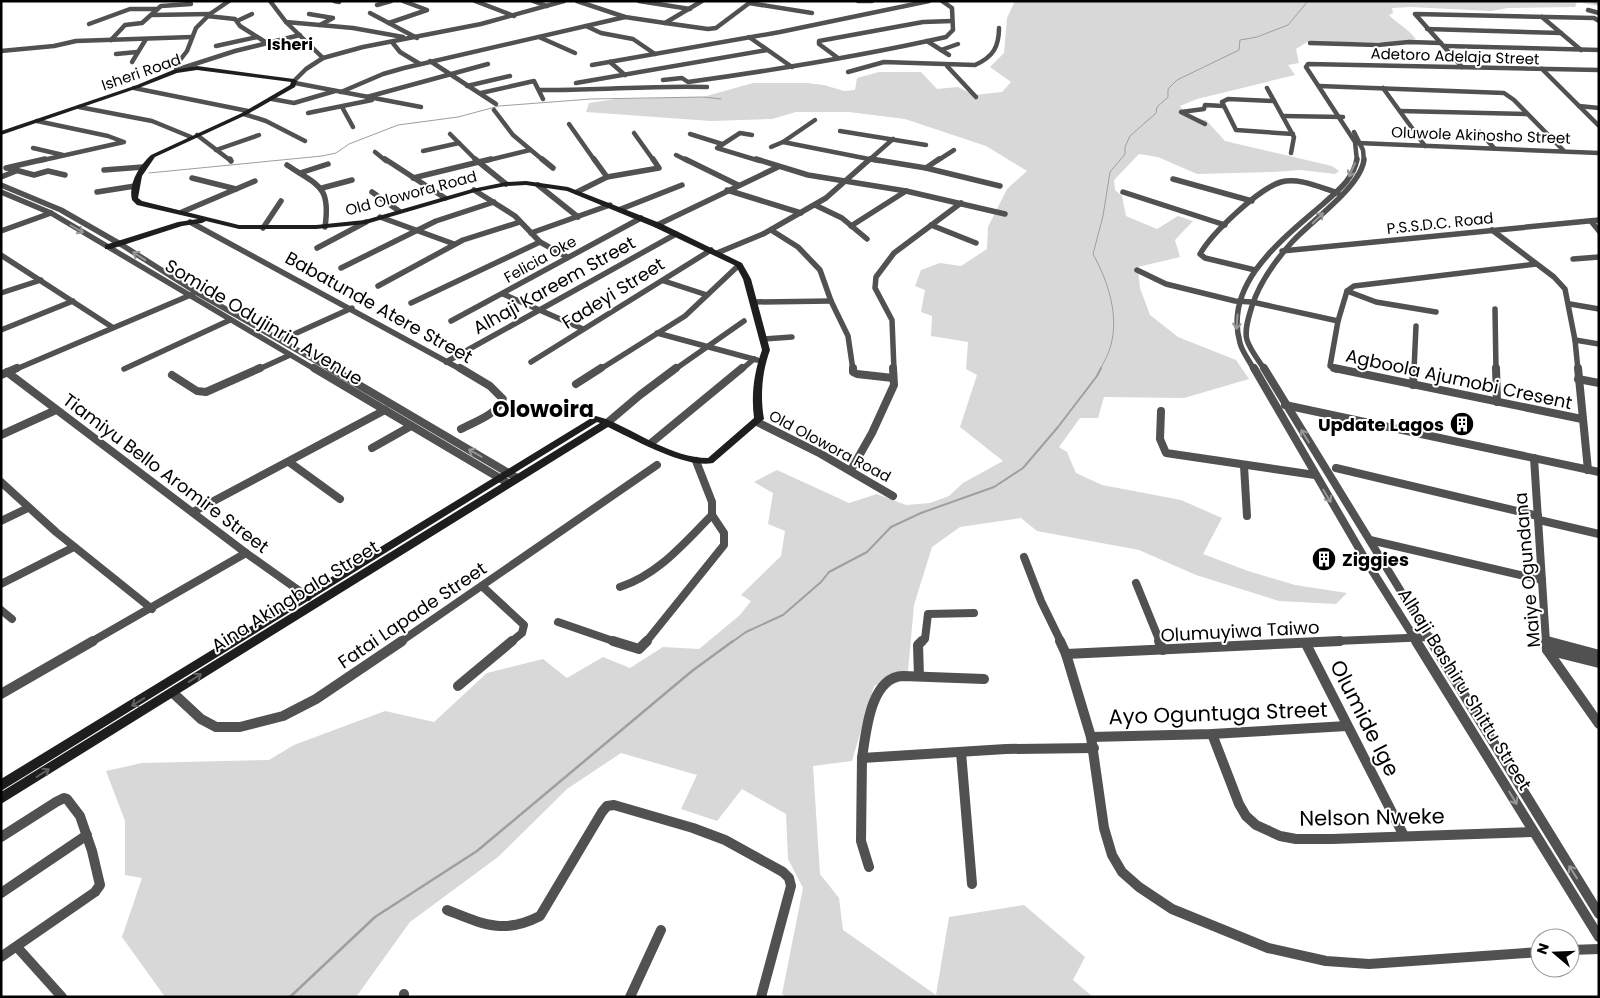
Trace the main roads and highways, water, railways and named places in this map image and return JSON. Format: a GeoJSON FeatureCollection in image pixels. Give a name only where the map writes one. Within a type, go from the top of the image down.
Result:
{"type":"FeatureCollection","features":[{"type":"Feature","properties":{"kind":"waterway"},"geometry":{"type":"LineString","coordinates":[[1100,370],[1109,351],[1114,324],[1108,287],[1093,254],[1103,216],[1110,172],[1125,154],[1125,147],[1130,136],[1156,113],[1157,107],[1168,97],[1168,89],[1177,80],[1239,50],[1240,40],[1257,37],[1288,25],[1308,1]]}},
{"type":"Feature","properties":{"kind":"waterway"},"geometry":{"type":"LineString","coordinates":[[1588,1],[1599,4]]}},
{"type":"Feature","properties":{"kind":"waterway"},"geometry":{"type":"LineString","coordinates":[[149,173],[322,156],[336,153],[349,144],[398,125],[458,117],[499,106],[591,99],[703,97],[721,99]]}},
{"type":"Feature","properties":{"kind":"waterway"},"geometry":{"type":"LineString","coordinates":[[732,642],[746,632],[783,615],[821,582],[829,572],[867,552],[891,527],[921,513],[994,487],[1023,468],[1058,427],[1100,370]]}},
{"type":"Feature","properties":{"kind":"waterway"},"geometry":{"type":"LineString","coordinates":[[290,997],[375,917],[477,851],[692,671],[733,641]]}},
{"type":"Feature","properties":{"kind":"place","name":"Update Lagos"},"geometry":{"type":"Point","coordinates":[1462,424]}},
{"type":"Feature","properties":{"kind":"place","name":"Ziggies"},"geometry":{"type":"Point","coordinates":[1324,559]}},
{"type":"Feature","properties":{"kind":"district","name":"Isheri"},"geometry":{"type":"Point","coordinates":[290,44]}},
{"type":"Feature","properties":{"kind":"district","name":"Olowoira"},"geometry":{"type":"Point","coordinates":[543,409]}}]}
